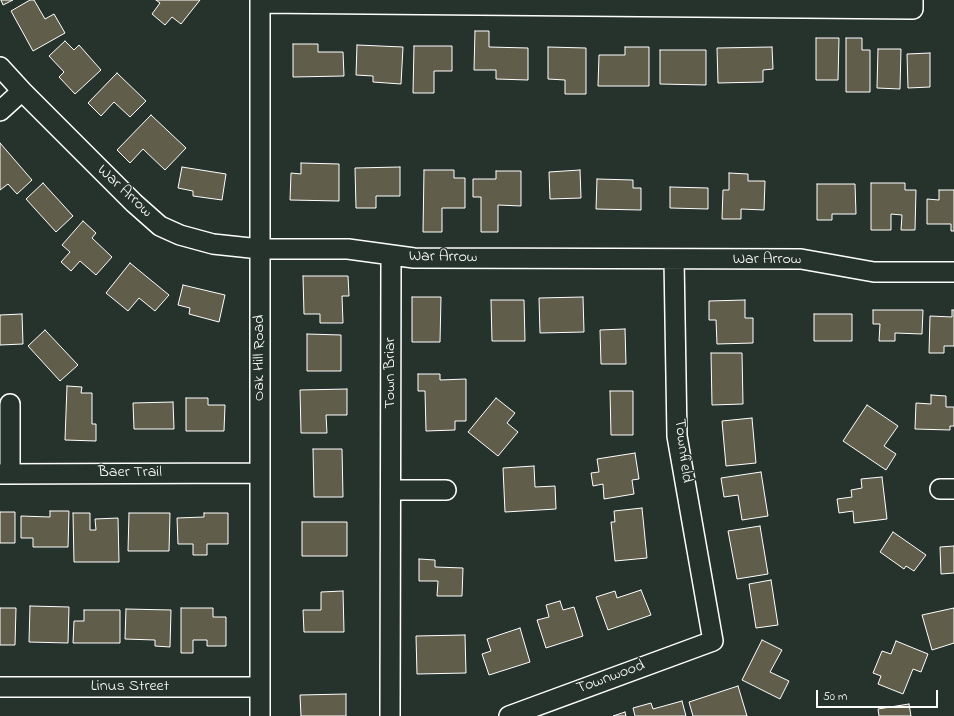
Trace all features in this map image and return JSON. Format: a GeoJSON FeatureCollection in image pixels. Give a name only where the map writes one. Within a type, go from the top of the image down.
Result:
{"type":"FeatureCollection","features":[{"type":"Feature","properties":{"kind":"street"},"geometry":{"type":"LineString","coordinates":[[260,2],[913,5]]}},
{"type":"Feature","properties":{"kind":"street","name":"Oak Hill Road"},"geometry":{"type":"LineString","coordinates":[[260,2],[260,716]]}},
{"type":"Feature","properties":{"kind":"street","name":"War Arrow"},"geometry":{"type":"LineString","coordinates":[[0,67],[134,203],[160,226],[201,242],[260,249],[348,249],[414,258],[801,259],[874,272],[954,272]]}},
{"type":"Feature","properties":{"kind":"street"},"geometry":{"type":"LineString","coordinates":[[0,111],[22,91]]}},
{"type":"Feature","properties":{"kind":"street","name":"Town Briar"},"geometry":{"type":"LineString","coordinates":[[390,716],[391,256]]}},
{"type":"Feature","properties":{"kind":"street","name":"Townfield"},"geometry":{"type":"LineString","coordinates":[[674,259],[677,436],[713,641]]}},
{"type":"Feature","properties":{"kind":"street"},"geometry":{"type":"LineString","coordinates":[[5,474],[10,404]]}},
{"type":"Feature","properties":{"kind":"street","name":"Baer Trail"},"geometry":{"type":"LineString","coordinates":[[5,474],[260,473]]}},
{"type":"Feature","properties":{"kind":"street"},"geometry":{"type":"LineString","coordinates":[[391,490],[446,490]]}},
{"type":"Feature","properties":{"kind":"street","name":"Townwood"},"geometry":{"type":"LineString","coordinates":[[509,716],[713,641]]}},
{"type":"Feature","properties":{"kind":"street","name":"Linus Street"},"geometry":{"type":"LineString","coordinates":[[0,687],[260,687]]}},
{"type":"Feature","properties":{"kind":"building"},"geometry":{"type":"Polygon","coordinates":[[[1,0],[13,0],[3,5],[1,0]]]}},
{"type":"Feature","properties":{"kind":"building"},"geometry":{"type":"Polygon","coordinates":[[[30,0],[34,0],[45,19],[54,14],[65,33],[33,51],[11,11],[30,0]]]}},
{"type":"Feature","properties":{"kind":"building"},"geometry":{"type":"Polygon","coordinates":[[[156,0],[200,0],[181,24],[172,17],[165,25],[152,14],[160,3],[156,0]]]}},
{"type":"Feature","properties":{"kind":"building"},"geometry":{"type":"Polygon","coordinates":[[[475,31],[489,31],[489,47],[528,48],[528,80],[496,79],[496,70],[474,70],[475,31]]]}},
{"type":"Feature","properties":{"kind":"building"},"geometry":{"type":"Polygon","coordinates":[[[816,38],[839,38],[838,80],[816,80],[816,38]]]}},
{"type":"Feature","properties":{"kind":"building"},"geometry":{"type":"Polygon","coordinates":[[[846,38],[862,38],[862,50],[870,50],[870,92],[846,92],[846,38]]]}},
{"type":"Feature","properties":{"kind":"building"},"geometry":{"type":"Polygon","coordinates":[[[65,41],[74,50],[79,45],[101,70],[75,94],[59,77],[64,72],[49,56],[65,41]]]}},
{"type":"Feature","properties":{"kind":"building"},"geometry":{"type":"Polygon","coordinates":[[[293,44],[318,44],[318,52],[343,52],[344,76],[293,77],[293,44]]]}},
{"type":"Feature","properties":{"kind":"building"},"geometry":{"type":"Polygon","coordinates":[[[357,45],[403,47],[401,84],[373,82],[373,76],[356,75],[357,45]]]}},
{"type":"Feature","properties":{"kind":"building"},"geometry":{"type":"Polygon","coordinates":[[[414,46],[452,46],[452,71],[434,71],[434,93],[413,93],[414,46]]]}},
{"type":"Feature","properties":{"kind":"building"},"geometry":{"type":"Polygon","coordinates":[[[548,47],[586,48],[586,94],[565,94],[565,80],[548,79],[548,47]]]}},
{"type":"Feature","properties":{"kind":"building"},"geometry":{"type":"Polygon","coordinates":[[[625,47],[649,47],[649,86],[598,86],[599,55],[625,55],[625,47]]]}},
{"type":"Feature","properties":{"kind":"building"},"geometry":{"type":"Polygon","coordinates":[[[772,47],[773,69],[763,70],[763,82],[718,83],[717,48],[772,47]]]}},
{"type":"Feature","properties":{"kind":"building"},"geometry":{"type":"Polygon","coordinates":[[[878,49],[901,49],[900,89],[877,88],[878,49]]]}},
{"type":"Feature","properties":{"kind":"building"},"geometry":{"type":"Polygon","coordinates":[[[660,50],[706,50],[706,85],[660,84],[660,50]]]}},
{"type":"Feature","properties":{"kind":"building"},"geometry":{"type":"Polygon","coordinates":[[[930,53],[930,87],[908,88],[907,54],[930,53]]]}},
{"type":"Feature","properties":{"kind":"building"},"geometry":{"type":"Polygon","coordinates":[[[117,73],[146,101],[130,117],[114,102],[101,116],[88,103],[117,73]]]}},
{"type":"Feature","properties":{"kind":"building"},"geometry":{"type":"Polygon","coordinates":[[[151,115],[186,148],[165,170],[143,149],[130,163],[117,150],[151,115]]]}},
{"type":"Feature","properties":{"kind":"building"},"geometry":{"type":"Polygon","coordinates":[[[0,143],[32,180],[17,194],[8,184],[0,190],[0,143]]]}},
{"type":"Feature","properties":{"kind":"building"},"geometry":{"type":"Polygon","coordinates":[[[301,163],[339,164],[339,201],[290,200],[291,173],[301,174],[301,163]]]}},
{"type":"Feature","properties":{"kind":"building"},"geometry":{"type":"Polygon","coordinates":[[[182,167],[226,174],[222,200],[193,196],[193,191],[178,188],[182,167]]]}},
{"type":"Feature","properties":{"kind":"building"},"geometry":{"type":"Polygon","coordinates":[[[400,167],[400,196],[376,196],[376,208],[356,208],[355,168],[400,167]]]}},
{"type":"Feature","properties":{"kind":"building"},"geometry":{"type":"Polygon","coordinates":[[[424,170],[454,170],[454,178],[465,178],[465,208],[442,208],[442,232],[423,232],[424,170]]]}},
{"type":"Feature","properties":{"kind":"building"},"geometry":{"type":"Polygon","coordinates":[[[580,170],[581,198],[550,199],[549,172],[580,170]]]}},
{"type":"Feature","properties":{"kind":"building"},"geometry":{"type":"Polygon","coordinates":[[[496,171],[521,171],[521,206],[498,205],[498,232],[481,232],[481,197],[473,197],[473,179],[496,179],[496,171]]]}},
{"type":"Feature","properties":{"kind":"building"},"geometry":{"type":"Polygon","coordinates":[[[729,173],[748,174],[748,181],[765,181],[764,210],[741,209],[741,219],[722,219],[723,190],[729,190],[729,173]]]}},
{"type":"Feature","properties":{"kind":"building"},"geometry":{"type":"Polygon","coordinates":[[[597,179],[633,180],[633,188],[641,188],[641,210],[596,209],[597,179]]]}},
{"type":"Feature","properties":{"kind":"building"},"geometry":{"type":"Polygon","coordinates":[[[43,183],[73,216],[56,232],[26,199],[43,183]]]}},
{"type":"Feature","properties":{"kind":"building"},"geometry":{"type":"Polygon","coordinates":[[[871,183],[905,183],[905,190],[916,190],[915,230],[901,230],[902,215],[891,214],[891,230],[871,230],[871,183]]]}},
{"type":"Feature","properties":{"kind":"building"},"geometry":{"type":"Polygon","coordinates":[[[817,184],[855,184],[856,214],[832,214],[832,220],[817,220],[817,184]]]}},
{"type":"Feature","properties":{"kind":"building"},"geometry":{"type":"Polygon","coordinates":[[[670,187],[708,188],[708,209],[670,208],[670,187]]]}},
{"type":"Feature","properties":{"kind":"building"},"geometry":{"type":"Polygon","coordinates":[[[939,190],[954,190],[954,231],[951,231],[951,224],[927,224],[927,199],[939,200],[939,190]]]}},
{"type":"Feature","properties":{"kind":"building"},"geometry":{"type":"Polygon","coordinates":[[[83,221],[96,233],[92,238],[112,257],[96,275],[80,261],[71,271],[61,262],[70,252],[62,245],[83,221]]]}},
{"type":"Feature","properties":{"kind":"building"},"geometry":{"type":"Polygon","coordinates":[[[130,263],[169,295],[155,311],[139,298],[128,311],[106,293],[130,263]]]}},
{"type":"Feature","properties":{"kind":"building"},"geometry":{"type":"Polygon","coordinates":[[[303,276],[348,276],[349,296],[342,296],[343,323],[320,323],[320,314],[304,314],[303,276]]]}},
{"type":"Feature","properties":{"kind":"building"},"geometry":{"type":"Polygon","coordinates":[[[183,285],[225,295],[219,322],[189,314],[190,308],[178,305],[183,285]]]}},
{"type":"Feature","properties":{"kind":"building"},"geometry":{"type":"Polygon","coordinates":[[[412,297],[441,297],[440,342],[412,342],[412,297]]]}},
{"type":"Feature","properties":{"kind":"building"},"geometry":{"type":"Polygon","coordinates":[[[583,297],[584,332],[540,333],[539,298],[583,297]]]}},
{"type":"Feature","properties":{"kind":"building"},"geometry":{"type":"Polygon","coordinates":[[[491,300],[524,300],[525,341],[492,341],[491,300]]]}},
{"type":"Feature","properties":{"kind":"building"},"geometry":{"type":"Polygon","coordinates":[[[745,300],[745,318],[753,318],[753,343],[717,344],[716,320],[709,320],[709,301],[745,300]]]}},
{"type":"Feature","properties":{"kind":"building"},"geometry":{"type":"Polygon","coordinates":[[[873,310],[923,310],[922,334],[895,333],[895,341],[879,341],[880,324],[873,324],[873,310]]]}},
{"type":"Feature","properties":{"kind":"building"},"geometry":{"type":"Polygon","coordinates":[[[952,310],[954,310],[954,346],[944,346],[944,353],[929,353],[930,316],[952,317],[952,310]]]}},
{"type":"Feature","properties":{"kind":"building"},"geometry":{"type":"Polygon","coordinates":[[[22,314],[23,344],[0,345],[0,315],[22,314]]]}},
{"type":"Feature","properties":{"kind":"building"},"geometry":{"type":"Polygon","coordinates":[[[814,314],[852,314],[852,341],[814,341],[814,314]]]}},
{"type":"Feature","properties":{"kind":"building"},"geometry":{"type":"Polygon","coordinates":[[[625,329],[626,364],[601,364],[600,330],[625,329]]]}},
{"type":"Feature","properties":{"kind":"building"},"geometry":{"type":"Polygon","coordinates":[[[45,330],[78,365],[60,381],[28,346],[45,330]]]}},
{"type":"Feature","properties":{"kind":"building"},"geometry":{"type":"Polygon","coordinates":[[[307,334],[341,335],[341,371],[307,371],[307,334]]]}},
{"type":"Feature","properties":{"kind":"building"},"geometry":{"type":"Polygon","coordinates":[[[711,353],[742,353],[743,404],[712,405],[711,353]]]}},
{"type":"Feature","properties":{"kind":"building"},"geometry":{"type":"Polygon","coordinates":[[[418,374],[440,374],[440,380],[466,379],[466,421],[455,421],[455,430],[426,431],[425,391],[418,391],[418,374]]]}},
{"type":"Feature","properties":{"kind":"building"},"geometry":{"type":"Polygon","coordinates":[[[67,386],[82,387],[81,393],[92,393],[92,424],[96,424],[96,441],[65,440],[67,386]]]}},
{"type":"Feature","properties":{"kind":"building"},"geometry":{"type":"Polygon","coordinates":[[[347,389],[347,415],[326,415],[327,433],[301,433],[300,390],[347,389]]]}},
{"type":"Feature","properties":{"kind":"building"},"geometry":{"type":"Polygon","coordinates":[[[610,391],[633,391],[633,435],[611,435],[610,391]]]}},
{"type":"Feature","properties":{"kind":"building"},"geometry":{"type":"Polygon","coordinates":[[[931,395],[946,396],[946,407],[954,407],[954,426],[950,426],[950,430],[915,429],[916,403],[931,404],[931,395]]]}},
{"type":"Feature","properties":{"kind":"building"},"geometry":{"type":"Polygon","coordinates":[[[186,398],[208,398],[208,405],[225,405],[224,431],[186,431],[186,398]]]}},
{"type":"Feature","properties":{"kind":"building"},"geometry":{"type":"Polygon","coordinates":[[[496,398],[515,413],[507,423],[518,432],[498,456],[468,432],[496,398]]]}},
{"type":"Feature","properties":{"kind":"building"},"geometry":{"type":"Polygon","coordinates":[[[173,402],[174,429],[134,429],[133,403],[173,402]]]}},
{"type":"Feature","properties":{"kind":"building"},"geometry":{"type":"Polygon","coordinates":[[[867,405],[898,426],[884,446],[896,454],[886,470],[843,441],[867,405]]]}},
{"type":"Feature","properties":{"kind":"building"},"geometry":{"type":"Polygon","coordinates":[[[752,418],[756,463],[726,466],[722,421],[752,418]]]}},
{"type":"Feature","properties":{"kind":"building"},"geometry":{"type":"Polygon","coordinates":[[[313,449],[342,449],[343,497],[314,497],[313,449]]]}},
{"type":"Feature","properties":{"kind":"building"},"geometry":{"type":"Polygon","coordinates":[[[635,453],[639,479],[632,480],[634,494],[604,499],[603,484],[593,486],[591,473],[599,472],[597,459],[635,453]]]}},
{"type":"Feature","properties":{"kind":"building"},"geometry":{"type":"Polygon","coordinates":[[[534,466],[535,487],[555,486],[556,509],[505,512],[503,468],[534,466]]]}},
{"type":"Feature","properties":{"kind":"building"},"geometry":{"type":"Polygon","coordinates":[[[761,472],[768,516],[742,520],[738,495],[724,497],[721,478],[761,472]]]}},
{"type":"Feature","properties":{"kind":"building"},"geometry":{"type":"Polygon","coordinates":[[[882,477],[887,519],[854,523],[853,511],[839,513],[837,499],[852,497],[851,490],[862,488],[861,479],[882,477]]]}},
{"type":"Feature","properties":{"kind":"building"},"geometry":{"type":"Polygon","coordinates":[[[642,508],[647,558],[615,561],[611,522],[615,522],[614,511],[642,508]]]}},
{"type":"Feature","properties":{"kind":"building"},"geometry":{"type":"Polygon","coordinates":[[[50,511],[69,511],[68,547],[33,547],[33,538],[21,538],[21,516],[50,517],[50,511]]]}},
{"type":"Feature","properties":{"kind":"building"},"geometry":{"type":"Polygon","coordinates":[[[0,512],[15,512],[15,543],[0,543],[0,512]]]}},
{"type":"Feature","properties":{"kind":"building"},"geometry":{"type":"Polygon","coordinates":[[[73,513],[90,513],[90,530],[96,530],[95,519],[118,518],[119,562],[74,562],[73,513]]]}},
{"type":"Feature","properties":{"kind":"building"},"geometry":{"type":"Polygon","coordinates":[[[129,513],[170,513],[169,551],[128,551],[129,513]]]}},
{"type":"Feature","properties":{"kind":"building"},"geometry":{"type":"Polygon","coordinates":[[[204,513],[228,513],[228,544],[207,544],[207,555],[193,555],[193,544],[178,544],[177,518],[204,517],[204,513]]]}},
{"type":"Feature","properties":{"kind":"building"},"geometry":{"type":"Polygon","coordinates":[[[302,522],[347,522],[347,556],[302,556],[302,522]]]}},
{"type":"Feature","properties":{"kind":"building"},"geometry":{"type":"Polygon","coordinates":[[[760,526],[768,574],[737,579],[728,531],[760,526]]]}},
{"type":"Feature","properties":{"kind":"building"},"geometry":{"type":"Polygon","coordinates":[[[893,532],[926,555],[914,571],[906,566],[904,569],[880,552],[893,532]]]}},
{"type":"Feature","properties":{"kind":"building"},"geometry":{"type":"Polygon","coordinates":[[[954,546],[954,573],[941,574],[940,547],[954,546]]]}},
{"type":"Feature","properties":{"kind":"building"},"geometry":{"type":"Polygon","coordinates":[[[419,559],[435,560],[435,567],[463,568],[462,596],[437,596],[438,581],[419,581],[419,559]]]}},
{"type":"Feature","properties":{"kind":"building"},"geometry":{"type":"Polygon","coordinates":[[[771,580],[778,625],[756,628],[749,584],[771,580]]]}},
{"type":"Feature","properties":{"kind":"building"},"geometry":{"type":"Polygon","coordinates":[[[641,590],[651,615],[608,630],[596,597],[615,591],[617,598],[641,590]]]}},
{"type":"Feature","properties":{"kind":"building"},"geometry":{"type":"Polygon","coordinates":[[[343,591],[344,632],[304,632],[303,610],[321,610],[321,592],[343,591]]]}},
{"type":"Feature","properties":{"kind":"building"},"geometry":{"type":"Polygon","coordinates":[[[560,601],[563,610],[574,607],[583,636],[546,648],[537,620],[549,617],[546,605],[560,601]]]}},
{"type":"Feature","properties":{"kind":"building"},"geometry":{"type":"Polygon","coordinates":[[[30,606],[69,607],[68,643],[29,642],[30,606]]]}},
{"type":"Feature","properties":{"kind":"building"},"geometry":{"type":"Polygon","coordinates":[[[0,608],[16,608],[15,645],[0,645],[0,608]]]}},
{"type":"Feature","properties":{"kind":"building"},"geometry":{"type":"Polygon","coordinates":[[[181,608],[213,608],[213,617],[226,617],[226,646],[207,646],[207,640],[193,640],[193,653],[181,653],[181,608]]]}},
{"type":"Feature","properties":{"kind":"building"},"geometry":{"type":"Polygon","coordinates":[[[954,608],[954,643],[932,650],[922,615],[954,608]]]}},
{"type":"Feature","properties":{"kind":"building"},"geometry":{"type":"Polygon","coordinates":[[[126,609],[171,610],[170,647],[155,646],[155,640],[125,639],[126,609]]]}},
{"type":"Feature","properties":{"kind":"building"},"geometry":{"type":"Polygon","coordinates":[[[84,610],[120,610],[120,643],[73,643],[74,621],[84,621],[84,610]]]}},
{"type":"Feature","properties":{"kind":"building"},"geometry":{"type":"Polygon","coordinates":[[[520,628],[530,662],[489,675],[482,654],[491,651],[487,639],[520,628]]]}},
{"type":"Feature","properties":{"kind":"building"},"geometry":{"type":"Polygon","coordinates":[[[465,635],[466,673],[417,674],[416,636],[465,635]]]}},
{"type":"Feature","properties":{"kind":"building"},"geometry":{"type":"Polygon","coordinates":[[[762,640],[782,650],[770,672],[789,681],[780,699],[742,680],[762,640]]]}},
{"type":"Feature","properties":{"kind":"building"},"geometry":{"type":"Polygon","coordinates":[[[896,641],[928,654],[921,672],[913,669],[903,694],[878,684],[881,676],[873,673],[882,651],[891,654],[896,641]]]}},
{"type":"Feature","properties":{"kind":"building"},"geometry":{"type":"Polygon","coordinates":[[[738,686],[747,716],[693,716],[689,702],[738,686]]]}},
{"type":"Feature","properties":{"kind":"building"},"geometry":{"type":"Polygon","coordinates":[[[346,694],[346,716],[301,716],[300,695],[346,694]]]}},
{"type":"Feature","properties":{"kind":"building"},"geometry":{"type":"Polygon","coordinates":[[[682,701],[686,716],[635,716],[633,708],[651,703],[653,709],[682,701]]]}},
{"type":"Feature","properties":{"kind":"building"},"geometry":{"type":"Polygon","coordinates":[[[909,704],[911,716],[879,716],[878,709],[909,704]]]}},
{"type":"Feature","properties":{"kind":"building"},"geometry":{"type":"Polygon","coordinates":[[[625,712],[626,716],[613,716],[625,712]]]}}]}
